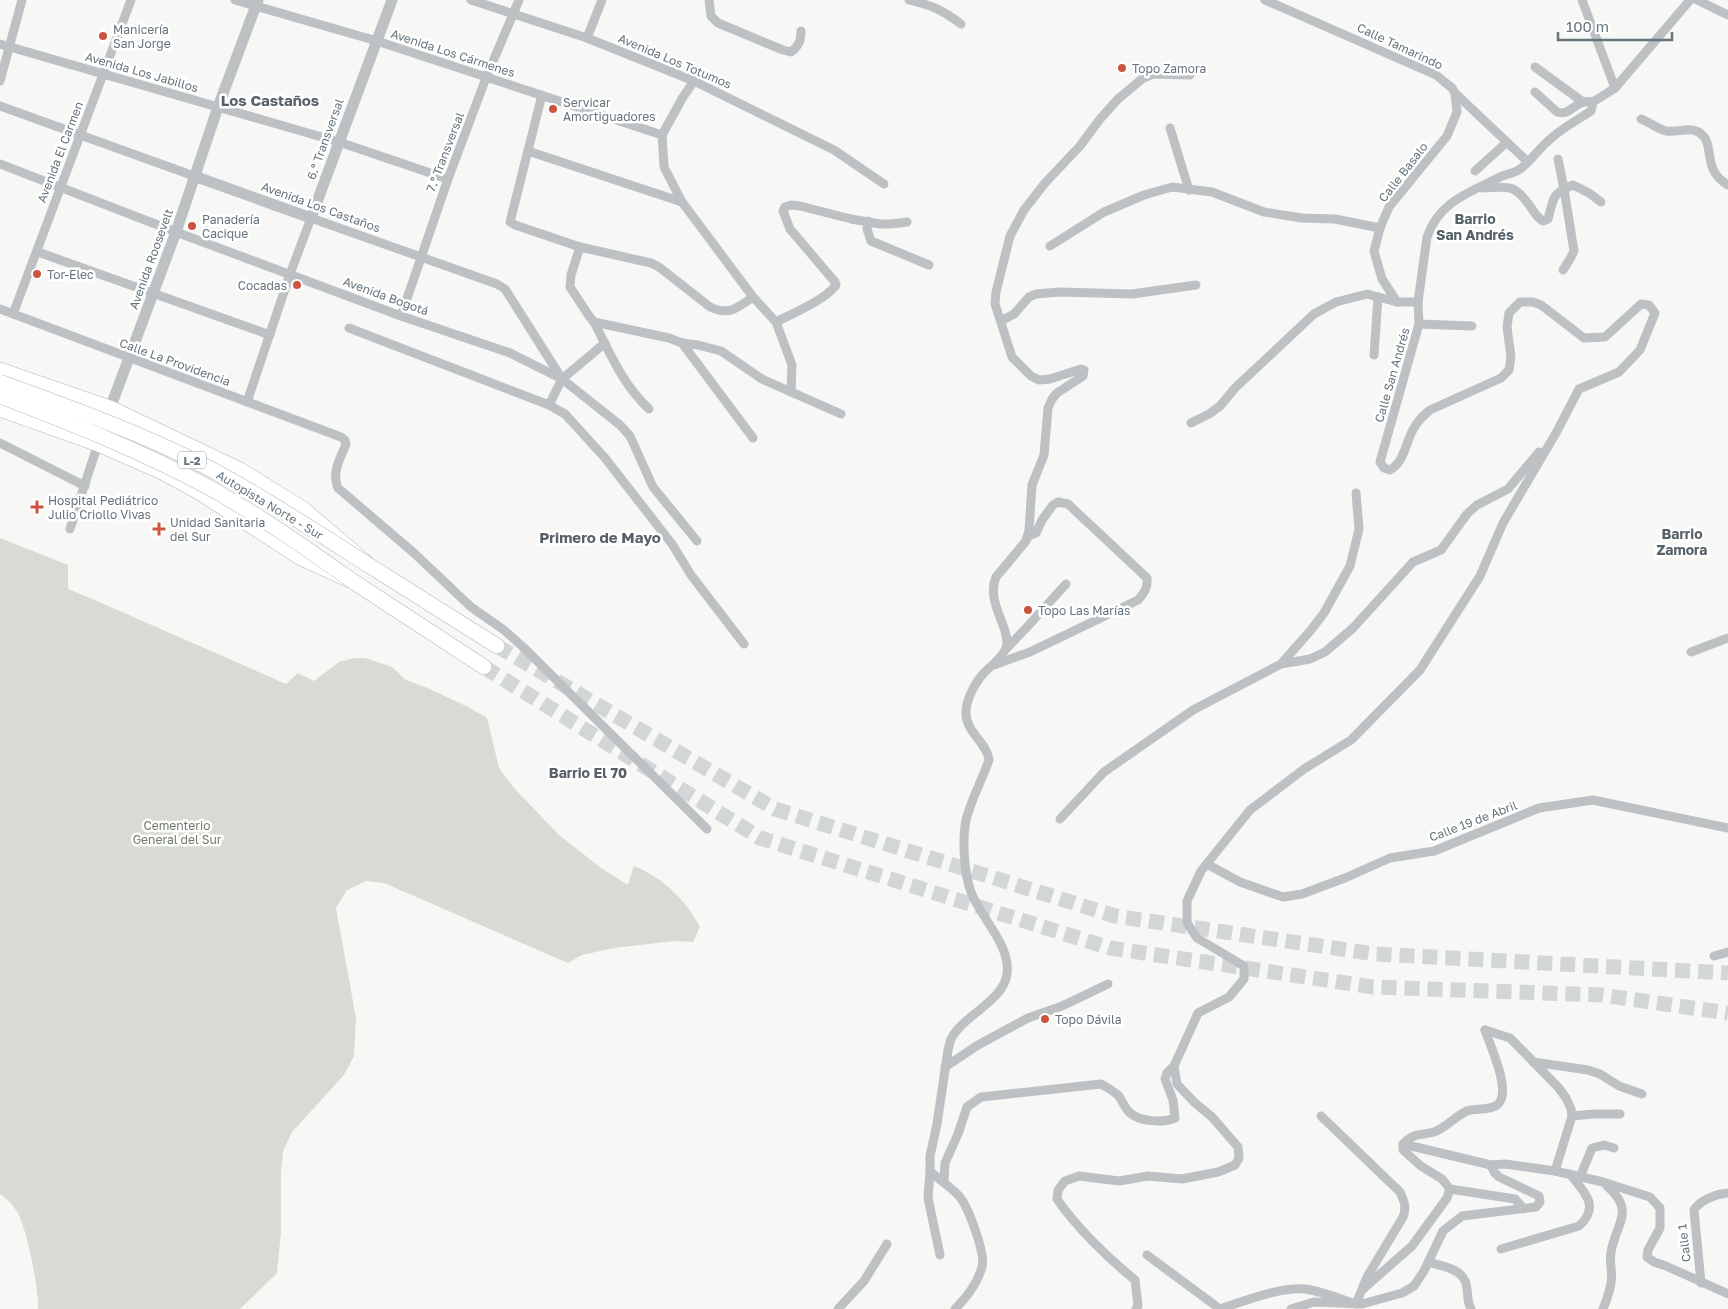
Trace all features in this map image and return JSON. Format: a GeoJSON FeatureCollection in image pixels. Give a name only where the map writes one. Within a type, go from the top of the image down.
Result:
{"type":"FeatureCollection","features":[{"type":"Feature","properties":{"kind":"highway"},"geometry":{"type":"LineString","coordinates":[[0,370],[110,408],[240,470],[303,509],[370,566]]}},
{"type":"Feature","properties":{"kind":"highway","name":"Autopista Norte - Sur"},"geometry":{"type":"LineString","coordinates":[[0,382],[123,429],[201,464],[272,504],[497,646]]}},
{"type":"Feature","properties":{"kind":"highway","name":"Autopista Norte - Sur"},"geometry":{"type":"LineString","coordinates":[[0,396],[94,432],[189,477],[276,528],[354,582],[484,667]]}},
{"type":"Feature","properties":{"kind":"highway"},"geometry":{"type":"LineString","coordinates":[[0,409],[98,444],[162,472],[199,492],[301,558],[354,582]]}},
{"type":"Feature","properties":{"kind":"street"},"geometry":{"type":"LineString","coordinates":[[0,81],[22,0]]}},
{"type":"Feature","properties":{"kind":"street","name":"Avenida El Carmen"},"geometry":{"type":"LineString","coordinates":[[13,314],[38,252],[59,188],[131,0]]}},
{"type":"Feature","properties":{"kind":"street","name":"Avenida Los Cármenes"},"geometry":{"type":"LineString","coordinates":[[235,0],[257,3],[662,135]]}},
{"type":"Feature","properties":{"kind":"street","name":"6.° Transversal"},"geometry":{"type":"LineString","coordinates":[[247,402],[290,274],[392,0]]}},
{"type":"Feature","properties":{"kind":"street","name":"Avenida Los Totumos"},"geometry":{"type":"LineString","coordinates":[[471,0],[587,38],[694,81],[834,150],[884,184]]}},
{"type":"Feature","properties":{"kind":"street","name":"7.° Transversal"},"geometry":{"type":"LineString","coordinates":[[401,316],[448,179],[486,78],[519,0]]}},
{"type":"Feature","properties":{"kind":"street"},"geometry":{"type":"LineString","coordinates":[[587,38],[602,0]]}},
{"type":"Feature","properties":{"kind":"street"},"geometry":{"type":"LineString","coordinates":[[709,0],[711,16],[718,24],[783,50],[791,52],[796,48],[801,40],[801,31]]}},
{"type":"Feature","properties":{"kind":"street"},"geometry":{"type":"LineString","coordinates":[[909,0],[938,8],[961,24]]}},
{"type":"Feature","properties":{"kind":"street","name":"Calle Tamarindo"},"geometry":{"type":"LineString","coordinates":[[1265,0],[1436,75],[1452,88],[1528,162]]}},
{"type":"Feature","properties":{"kind":"street"},"geometry":{"type":"LineString","coordinates":[[1582,0],[1614,88]]}},
{"type":"Feature","properties":{"kind":"street","name":"Calle San Andrés"},"geometry":{"type":"LineString","coordinates":[[1556,434],[1579,389],[1619,372],[1640,350],[1655,313],[1649,305],[1641,304],[1605,337],[1584,338],[1541,305],[1533,302],[1520,302],[1509,313],[1507,327],[1511,357],[1509,370],[1501,378],[1430,410],[1420,418],[1413,429],[1398,464],[1390,470],[1384,468],[1380,462],[1419,324],[1418,302],[1427,237],[1437,215],[1455,199],[1519,170],[1565,127],[1591,111],[1593,102],[1614,88],[1690,0]]}},
{"type":"Feature","properties":{"kind":"street"},"geometry":{"type":"LineString","coordinates":[[1697,0],[1728,15]]}},
{"type":"Feature","properties":{"kind":"street","name":"Avenida Roosevelt"},"geometry":{"type":"LineString","coordinates":[[70,529],[110,408],[176,232],[218,107],[257,3]]}},
{"type":"Feature","properties":{"kind":"street","name":"Avenida Los Jabillos"},"geometry":{"type":"LineString","coordinates":[[0,44],[339,142],[448,179]]}},
{"type":"Feature","properties":{"kind":"street"},"geometry":{"type":"LineString","coordinates":[[1536,67],[1583,102]]}},
{"type":"Feature","properties":{"kind":"street"},"geometry":{"type":"LineString","coordinates":[[1006,649],[1006,639],[992,593],[993,584],[996,577],[1028,537],[1032,485],[1044,455],[1048,408],[1057,393],[1083,376],[1084,370],[1081,369],[1050,379],[1039,380],[1031,376],[1012,357],[996,304],[996,292],[1010,236],[1024,210],[1045,183],[1080,146],[1118,99],[1142,79],[1153,74],[1190,76]]}},
{"type":"Feature","properties":{"kind":"street"},"geometry":{"type":"LineString","coordinates":[[694,81],[662,135],[664,167],[682,202],[753,297],[776,322],[792,365],[791,392]]}},
{"type":"Feature","properties":{"kind":"street"},"geometry":{"type":"LineString","coordinates":[[1535,92],[1557,112],[1561,113],[1565,113],[1583,102],[1593,102]]}},
{"type":"Feature","properties":{"kind":"street","name":"Calle Basalo"},"geometry":{"type":"LineString","coordinates":[[1397,302],[1382,280],[1374,251],[1380,228],[1389,207],[1447,136],[1457,112],[1456,93]]}},
{"type":"Feature","properties":{"kind":"street"},"geometry":{"type":"LineString","coordinates":[[542,95],[510,222],[580,247],[651,263],[659,267],[710,308],[716,310],[727,312],[753,297]]}},
{"type":"Feature","properties":{"kind":"street","name":"Avenida Los Castaños"},"geometry":{"type":"LineString","coordinates":[[0,106],[497,284],[505,289],[562,379]]}},
{"type":"Feature","properties":{"kind":"street"},"geometry":{"type":"LineString","coordinates":[[1641,119],[1666,131],[1688,129],[1700,133],[1707,142],[1710,165],[1719,180],[1728,185]]}},
{"type":"Feature","properties":{"kind":"street"},"geometry":{"type":"LineString","coordinates":[[1170,128],[1189,190]]}},
{"type":"Feature","properties":{"kind":"street"},"geometry":{"type":"LineString","coordinates":[[1475,171],[1507,142]]}},
{"type":"Feature","properties":{"kind":"street"},"geometry":{"type":"LineString","coordinates":[[528,151],[682,202]]}},
{"type":"Feature","properties":{"kind":"street"},"geometry":{"type":"LineString","coordinates":[[1558,159],[1574,251],[1563,270]]}},
{"type":"Feature","properties":{"kind":"street","name":"Avenida Bogotá"},"geometry":{"type":"LineString","coordinates":[[0,164],[59,188],[401,316],[510,353],[562,379],[620,425],[630,436],[653,487],[697,541]]}},
{"type":"Feature","properties":{"kind":"street"},"geometry":{"type":"LineString","coordinates":[[1479,188],[1513,187],[1523,195],[1538,218],[1543,221],[1548,219],[1555,194],[1573,185],[1601,202]]}},
{"type":"Feature","properties":{"kind":"street"},"geometry":{"type":"LineString","coordinates":[[1050,246],[1104,212],[1144,195],[1172,188],[1212,192],[1264,212],[1302,218],[1335,219],[1380,228]]}},
{"type":"Feature","properties":{"kind":"street"},"geometry":{"type":"LineString","coordinates":[[776,322],[816,300],[832,290],[836,285],[790,229],[784,218],[783,211],[785,207],[791,205],[800,206],[851,219],[891,224],[907,222]]}},
{"type":"Feature","properties":{"kind":"street"},"geometry":{"type":"LineString","coordinates":[[868,221],[867,229],[871,241],[929,265]]}},
{"type":"Feature","properties":{"kind":"street"},"geometry":{"type":"LineString","coordinates":[[580,247],[571,275],[570,287],[594,322],[622,377],[640,401],[649,409]]}},
{"type":"Feature","properties":{"kind":"street"},"geometry":{"type":"LineString","coordinates":[[38,252],[270,335]]}},
{"type":"Feature","properties":{"kind":"street"},"geometry":{"type":"LineString","coordinates":[[1001,321],[1014,314],[1029,297],[1036,294],[1060,292],[1132,294],[1196,285]]}},
{"type":"Feature","properties":{"kind":"street"},"geometry":{"type":"LineString","coordinates":[[1191,423],[1220,406],[1235,388],[1314,314],[1336,302],[1367,294],[1397,302],[1418,302]]}},
{"type":"Feature","properties":{"kind":"street"},"geometry":{"type":"LineString","coordinates":[[1374,355],[1378,297]]}},
{"type":"Feature","properties":{"kind":"street","name":"Calle La Providencia"},"geometry":{"type":"LineString","coordinates":[[0,310],[341,437],[345,440],[346,444],[336,472],[335,481],[338,488],[414,553],[471,607],[504,630],[523,647],[707,829]]}},
{"type":"Feature","properties":{"kind":"street"},"geometry":{"type":"LineString","coordinates":[[594,322],[669,338],[682,343],[698,344],[721,351],[762,379],[841,414]]}},
{"type":"Feature","properties":{"kind":"street"},"geometry":{"type":"LineString","coordinates":[[1419,324],[1472,326]]}},
{"type":"Feature","properties":{"kind":"street"},"geometry":{"type":"LineString","coordinates":[[349,328],[549,405],[565,414],[604,458],[672,544],[691,575],[744,644]]}},
{"type":"Feature","properties":{"kind":"street"},"geometry":{"type":"LineString","coordinates":[[549,405],[562,379],[605,343]]}},
{"type":"Feature","properties":{"kind":"street"},"geometry":{"type":"LineString","coordinates":[[682,343],[753,438]]}},
{"type":"Feature","properties":{"kind":"street"},"geometry":{"type":"LineString","coordinates":[[1060,819],[1104,772],[1194,710],[1281,664],[1310,659],[1325,652],[1340,640],[1413,562],[1441,550],[1460,523],[1477,504],[1508,489],[1556,434]]}},
{"type":"Feature","properties":{"kind":"street"},"geometry":{"type":"LineString","coordinates":[[944,1181],[945,1163],[967,1107],[981,1097],[1101,1084],[1117,1095],[1130,1113],[1143,1119],[1158,1121],[1175,1118],[1173,1100],[1164,1079],[1167,1072],[1174,1066],[1198,1013],[1229,997],[1244,979],[1244,966],[1197,938],[1187,923],[1187,901],[1202,871],[1250,810],[1304,769],[1351,740],[1420,670],[1480,576],[1503,523],[1556,434]]}},
{"type":"Feature","properties":{"kind":"street"},"geometry":{"type":"LineString","coordinates":[[0,443],[85,486]]}},
{"type":"Feature","properties":{"kind":"street"},"geometry":{"type":"LineString","coordinates":[[1281,664],[1324,613],[1350,566],[1358,529],[1356,493]]}},
{"type":"Feature","properties":{"kind":"street"},"geometry":{"type":"LineString","coordinates":[[994,665],[1030,652],[1138,600],[1148,585],[1147,578],[1068,504],[1058,502],[1052,505],[1036,533],[1028,537]]}},
{"type":"Feature","properties":{"kind":"street"},"geometry":{"type":"LineString","coordinates":[[940,1255],[928,1198],[930,1156],[951,1039],[964,1023],[997,994],[1007,976],[1007,968],[1001,945],[970,892],[965,862],[966,820],[989,760],[988,752],[970,729],[966,713],[969,697],[983,675],[1066,584]]}},
{"type":"Feature","properties":{"kind":"street"},"geometry":{"type":"LineString","coordinates":[[1691,652],[1728,638]]}},
{"type":"Feature","properties":{"kind":"street","name":"Calle 19 de Abril"},"geometry":{"type":"LineString","coordinates":[[1206,864],[1240,882],[1283,897],[1302,894],[1390,858],[1434,851],[1539,808],[1592,800],[1728,828]]}},
{"type":"Feature","properties":{"kind":"street"},"geometry":{"type":"LineString","coordinates":[[1714,956],[1728,952]]}},
{"type":"Feature","properties":{"kind":"street"},"geometry":{"type":"LineString","coordinates":[[945,1067],[1028,1018],[1062,1006],[1108,984]]}},
{"type":"Feature","properties":{"kind":"street"},"geometry":{"type":"LineString","coordinates":[[1524,1209],[1515,1199],[1450,1189],[1442,1179],[1422,1166],[1403,1150],[1403,1144],[1409,1137],[1435,1132],[1466,1111],[1496,1106],[1503,1098],[1501,1079],[1485,1030],[1510,1038],[1558,1087],[1566,1098],[1572,1116],[1555,1171]]}},
{"type":"Feature","properties":{"kind":"street"},"geometry":{"type":"LineString","coordinates":[[1533,1062],[1588,1070],[1607,1078],[1619,1086],[1642,1094]]}},
{"type":"Feature","properties":{"kind":"street"},"geometry":{"type":"LineString","coordinates":[[1136,1309],[1138,1306],[1135,1280],[1116,1264],[1065,1211],[1057,1200],[1058,1190],[1065,1181],[1079,1176],[1119,1181],[1148,1176],[1182,1179],[1218,1172],[1235,1166],[1239,1158],[1238,1147],[1212,1116],[1195,1103],[1177,1084],[1174,1066]]}},
{"type":"Feature","properties":{"kind":"street"},"geometry":{"type":"LineString","coordinates":[[1572,1116],[1620,1114]]}},
{"type":"Feature","properties":{"kind":"street"},"geometry":{"type":"LineString","coordinates":[[1321,1116],[1400,1192],[1405,1203],[1406,1211],[1368,1277],[1356,1304]]}},
{"type":"Feature","properties":{"kind":"street"},"geometry":{"type":"LineString","coordinates":[[1403,1144],[1491,1165],[1505,1164],[1570,1174],[1650,1197],[1660,1208],[1660,1228],[1648,1250],[1647,1256],[1654,1262],[1728,1294]]}},
{"type":"Feature","properties":{"kind":"street"},"geometry":{"type":"LineString","coordinates":[[1580,1177],[1592,1148],[1604,1145],[1614,1148]]}},
{"type":"Feature","properties":{"kind":"street"},"geometry":{"type":"LineString","coordinates":[[1291,1309],[1314,1302],[1374,1305],[1402,1294],[1414,1286],[1429,1262],[1443,1231],[1462,1216],[1536,1207],[1540,1202],[1539,1196],[1499,1177],[1491,1165]]}},
{"type":"Feature","properties":{"kind":"street"},"geometry":{"type":"LineString","coordinates":[[930,1171],[944,1181],[960,1197],[967,1207],[978,1238],[983,1266],[972,1288],[955,1309]]}},
{"type":"Feature","properties":{"kind":"street"},"geometry":{"type":"LineString","coordinates":[[1500,1250],[1579,1226],[1586,1220],[1590,1208],[1589,1197],[1570,1174]]}},
{"type":"Feature","properties":{"kind":"street"},"geometry":{"type":"LineString","coordinates":[[1603,1182],[1616,1194],[1622,1204],[1623,1214],[1611,1252],[1612,1283],[1604,1309]]}},
{"type":"Feature","properties":{"kind":"street"},"geometry":{"type":"LineString","coordinates":[[1363,1289],[1412,1246],[1447,1198],[1450,1189]]}},
{"type":"Feature","properties":{"kind":"street","name":"Calle 1"},"geometry":{"type":"LineString","coordinates":[[1701,1283],[1694,1210],[1702,1202],[1728,1192]]}},
{"type":"Feature","properties":{"kind":"street"},"geometry":{"type":"LineString","coordinates":[[838,1309],[864,1281],[887,1244]]}},
{"type":"Feature","properties":{"kind":"street"},"geometry":{"type":"LineString","coordinates":[[1147,1255],[1220,1309],[1286,1290],[1309,1289],[1356,1304]]}},
{"type":"Feature","properties":{"kind":"street"},"geometry":{"type":"LineString","coordinates":[[1429,1262],[1461,1275],[1465,1281],[1470,1309]]}},
{"type":"Feature","properties":{"kind":"green space","name":"Cementerio General del Sur"},"geometry":{"type":"Polygon","coordinates":[[[0,538],[68,565],[68,589],[286,684],[298,673],[314,681],[339,662],[354,658],[365,658],[392,667],[406,680],[470,708],[487,718],[499,768],[513,787],[559,835],[601,868],[628,885],[634,866],[654,876],[680,899],[700,927],[693,942],[675,941],[614,948],[582,955],[568,963],[384,883],[366,881],[347,890],[336,908],[356,1018],[354,1056],[344,1075],[292,1132],[283,1151],[281,1232],[277,1273],[240,1309],[38,1309],[34,1274],[24,1230],[16,1210],[0,1194],[0,538]]]}},
{"type":"Feature","properties":{"kind":"tunnel"},"geometry":{"type":"LineString","coordinates":[[497,646],[775,809],[1115,916],[1375,954],[1728,973]]}},
{"type":"Feature","properties":{"kind":"tunnel"},"geometry":{"type":"LineString","coordinates":[[484,667],[760,838],[1110,948],[1373,987],[1602,995],[1728,1013]]}},
{"type":"Feature","properties":{"kind":"place","name":"Manicería San Jorge"},"geometry":{"type":"Point","coordinates":[103,36]}},
{"type":"Feature","properties":{"kind":"place","name":"Topo Zamora"},"geometry":{"type":"Point","coordinates":[1122,68]}},
{"type":"Feature","properties":{"kind":"place","name":"Servicar Amortiguadores"},"geometry":{"type":"Point","coordinates":[553,109]}},
{"type":"Feature","properties":{"kind":"place","name":"Panadería Cacique"},"geometry":{"type":"Point","coordinates":[192,226]}},
{"type":"Feature","properties":{"kind":"place","name":"Tor-Elec"},"geometry":{"type":"Point","coordinates":[37,274]}},
{"type":"Feature","properties":{"kind":"place","name":"Cocadas"},"geometry":{"type":"Point","coordinates":[297,285]}},
{"type":"Feature","properties":{"kind":"place","name":"Hospital Pediátrico Julio Criollo Vivas"},"geometry":{"type":"Point","coordinates":[37,507]}},
{"type":"Feature","properties":{"kind":"place","name":"Unidad Sanitaria del Sur"},"geometry":{"type":"Point","coordinates":[159,529]}},
{"type":"Feature","properties":{"kind":"place","name":"Topo Las Marías"},"geometry":{"type":"Point","coordinates":[1028,610]}},
{"type":"Feature","properties":{"kind":"place","name":"Topo Dávila"},"geometry":{"type":"Point","coordinates":[1045,1019]}},
{"type":"Feature","properties":{"kind":"district","name":"Los Castaños"},"geometry":{"type":"Point","coordinates":[270,100]}},
{"type":"Feature","properties":{"kind":"district","name":"Barrio San Andrés"},"geometry":{"type":"Point","coordinates":[1475,226]}},
{"type":"Feature","properties":{"kind":"district","name":"Primero de Mayo"},"geometry":{"type":"Point","coordinates":[600,537]}},
{"type":"Feature","properties":{"kind":"district","name":"Barrio Zamora"},"geometry":{"type":"Point","coordinates":[1682,542]}},
{"type":"Feature","properties":{"kind":"district","name":"Barrio El 70"},"geometry":{"type":"Point","coordinates":[588,772]}}]}
